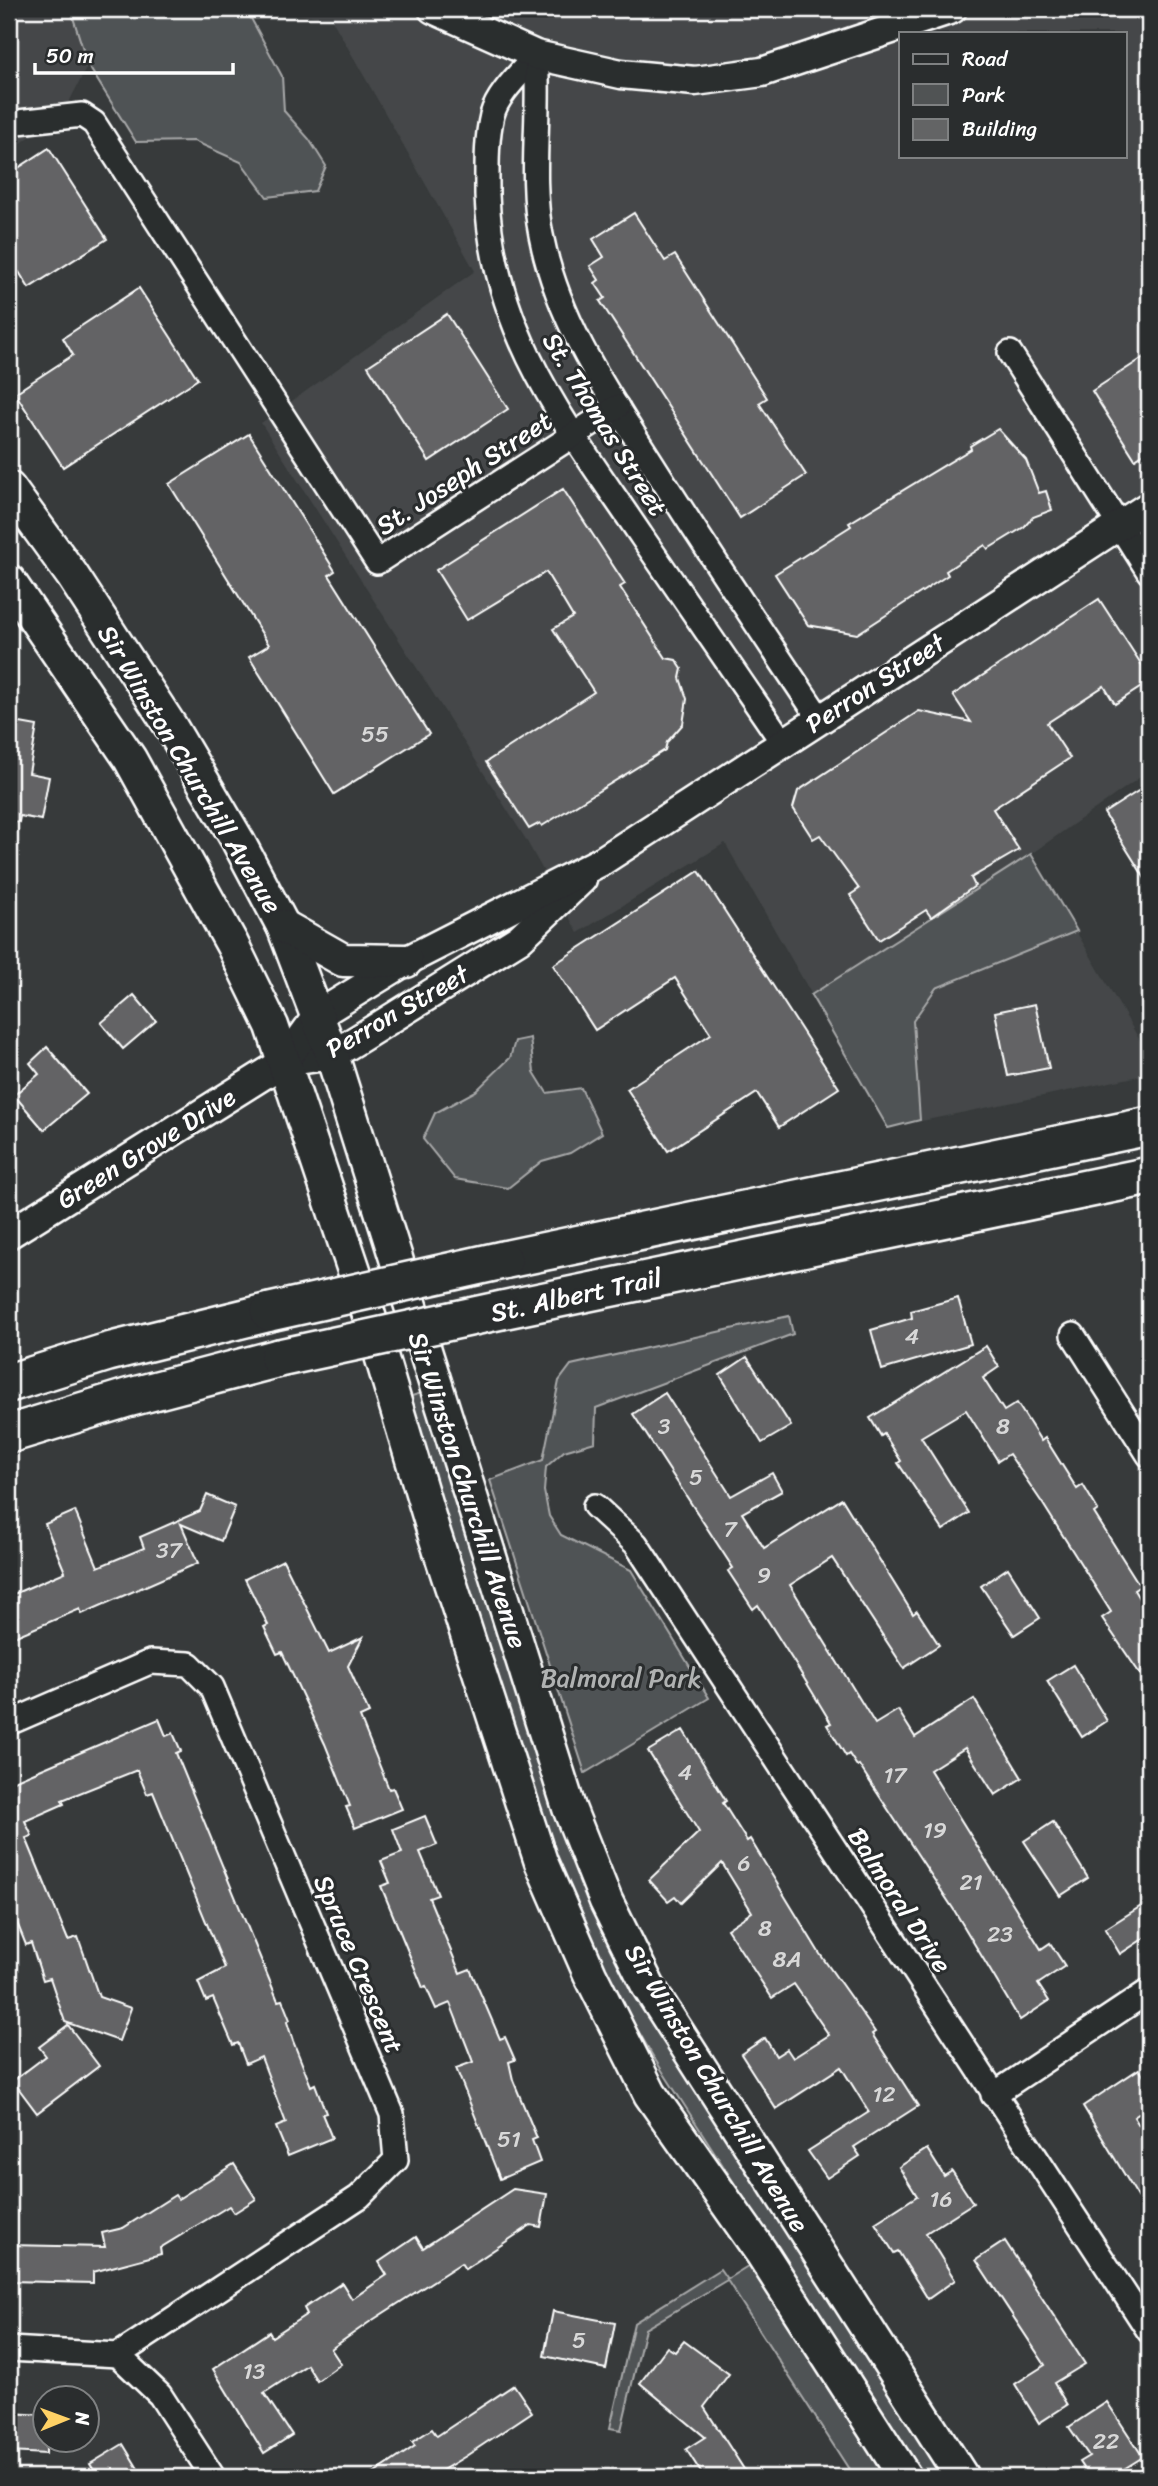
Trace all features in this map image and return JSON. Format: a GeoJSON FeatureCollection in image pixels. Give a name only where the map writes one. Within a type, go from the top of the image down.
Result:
{"type":"FeatureCollection","features":[{"type":"Feature","properties":{"kind":"main road","name":"Sir Winston Churchill Avenue"},"geometry":{"type":"LineString","coordinates":[[9,488],[72,575],[171,727],[238,841],[283,926],[332,1055],[565,1795],[606,1901],[648,1986],[962,2477]]}},
{"type":"Feature","properties":{"kind":"main road","name":"Sir Winston Churchill Avenue"},"geometry":{"type":"LineString","coordinates":[[9,581],[130,759],[232,944],[272,1026],[368,1312],[434,1533],[541,1862],[590,1974],[650,2094],[761,2252],[905,2477]]}},
{"type":"Feature","properties":{"kind":"main road"},"geometry":{"type":"LineString","coordinates":[[283,926],[344,960],[406,961]]}},
{"type":"Feature","properties":{"kind":"main road","name":"St. Albert Trail"},"geometry":{"type":"LineString","coordinates":[[9,1382],[108,1352],[270,1312],[503,1260],[1149,1126]]}},
{"type":"Feature","properties":{"kind":"main road","name":"St. Albert Trail"},"geometry":{"type":"LineString","coordinates":[[9,1434],[127,1398],[279,1358],[1149,1176]]}},
{"type":"Feature","properties":{"kind":"street"},"geometry":{"type":"LineString","coordinates":[[433,9],[536,55],[621,74],[695,81],[762,72],[952,9]]}},
{"type":"Feature","properties":{"kind":"street","name":"St. Thomas Street"},"geometry":{"type":"LineString","coordinates":[[536,55],[540,99],[536,186],[540,233],[563,310],[617,407],[820,719]]}},
{"type":"Feature","properties":{"kind":"street","name":"St. Thomas Street"},"geometry":{"type":"LineString","coordinates":[[536,55],[493,114],[486,168],[488,218],[497,278],[534,371],[574,436],[783,743]]}},
{"type":"Feature","properties":{"kind":"street","name":"St. Joseph Street"},"geometry":{"type":"LineString","coordinates":[[9,123],[82,116],[94,123],[377,562],[617,407]]}},
{"type":"Feature","properties":{"kind":"street"},"geometry":{"type":"LineString","coordinates":[[1010,353],[1149,572]]}},
{"type":"Feature","properties":{"kind":"street","name":"Perron Street"},"geometry":{"type":"LineString","coordinates":[[284,1062],[318,1015],[406,961],[602,861],[1149,506]]}},
{"type":"Feature","properties":{"kind":"street","name":"Perron Street"},"geometry":{"type":"LineString","coordinates":[[284,1062],[332,1055],[519,939],[602,861]]}},
{"type":"Feature","properties":{"kind":"street","name":"Green Grove Drive"},"geometry":{"type":"LineString","coordinates":[[9,1234],[284,1062]]}},
{"type":"Feature","properties":{"kind":"street"},"geometry":{"type":"LineString","coordinates":[[1073,1335],[1149,1455]]}},
{"type":"Feature","properties":{"kind":"street","name":"Balmoral Drive"},"geometry":{"type":"LineString","coordinates":[[595,1506],[636,1545],[1149,2331]]}},
{"type":"Feature","properties":{"kind":"street","name":"Spruce Crescent"},"geometry":{"type":"LineString","coordinates":[[9,1723],[150,1662],[189,1664],[212,1687],[392,2114],[396,2160],[359,2197],[118,2355]]}},
{"type":"Feature","properties":{"kind":"street"},"geometry":{"type":"LineString","coordinates":[[993,2095],[1149,1991]]}},
{"type":"Feature","properties":{"kind":"street"},"geometry":{"type":"LineString","coordinates":[[9,2349],[118,2355],[160,2395],[213,2477]]}},
{"type":"Feature","properties":{"kind":"shaded area"},"geometry":{"type":"Polygon","coordinates":[[[9,9],[246,9],[71,11],[88,65],[64,112],[9,152],[9,9]]]}},
{"type":"Feature","properties":{"kind":"shaded area"},"geometry":{"type":"Polygon","coordinates":[[[246,9],[1149,9],[1149,771],[1031,854],[1149,1056],[1149,1074],[888,1128],[725,843],[578,933],[525,838],[261,423],[475,271],[331,18],[246,9]]]}},
{"type":"Feature","properties":{"kind":"green space"},"geometry":{"type":"Polygon","coordinates":[[[246,9],[282,76],[284,111],[309,139],[326,166],[315,191],[267,197],[241,162],[194,141],[136,142],[88,65],[71,11],[246,9]]]}},
{"type":"Feature","properties":{"kind":"green space"},"geometry":{"type":"Polygon","coordinates":[[[1031,854],[1077,931],[936,988],[913,1021],[920,1120],[888,1128],[811,995],[1031,854]]]}},
{"type":"Feature","properties":{"kind":"green space"},"geometry":{"type":"Polygon","coordinates":[[[530,1038],[534,1072],[547,1093],[581,1088],[602,1133],[570,1153],[542,1161],[508,1188],[455,1179],[423,1139],[435,1113],[476,1091],[510,1058],[515,1041],[530,1038]]]}},
{"type":"Feature","properties":{"kind":"green space","name":"Balmoral Park"},"geometry":{"type":"Polygon","coordinates":[[[789,1316],[793,1334],[596,1408],[595,1442],[564,1451],[546,1467],[544,1491],[549,1516],[561,1535],[631,1570],[709,1698],[585,1773],[490,1480],[543,1460],[559,1381],[571,1365],[789,1316]]]}},
{"type":"Feature","properties":{"kind":"green space"},"geometry":{"type":"Polygon","coordinates":[[[422,1393],[549,1794],[602,1930],[653,2025],[946,2477],[923,2477],[654,2058],[612,1986],[574,1907],[543,1824],[408,1397],[422,1393]]]}},
{"type":"Feature","properties":{"kind":"green space"},"geometry":{"type":"Polygon","coordinates":[[[751,2264],[888,2477],[854,2477],[727,2280],[645,2329],[621,2430],[610,2428],[634,2323],[720,2269],[727,2279],[751,2264]]]}},
{"type":"Feature","properties":{"kind":"building"},"geometry":{"type":"Polygon","coordinates":[[[49,148],[107,239],[29,288],[19,272],[9,278],[9,174],[49,148]]]}},
{"type":"Feature","properties":{"kind":"building"},"geometry":{"type":"Polygon","coordinates":[[[634,213],[665,261],[675,255],[767,398],[759,403],[806,475],[740,518],[600,301],[605,298],[595,283],[599,280],[590,266],[604,257],[593,239],[634,213]]]}},
{"type":"Feature","properties":{"kind":"building"},"geometry":{"type":"Polygon","coordinates":[[[139,288],[198,379],[63,467],[15,393],[73,355],[63,338],[139,288]]]}},
{"type":"Feature","properties":{"kind":"building"},"geometry":{"type":"Polygon","coordinates":[[[447,314],[508,409],[429,461],[368,366],[447,314]]]}},
{"type":"Feature","properties":{"kind":"building"},"geometry":{"type":"Polygon","coordinates":[[[1149,354],[1149,450],[1135,459],[1092,391],[1149,354]]]}},
{"type":"Feature","properties":{"kind":"building"},"geometry":{"type":"Polygon","coordinates":[[[998,429],[1026,460],[1039,493],[1046,491],[1052,510],[1033,517],[1024,527],[988,549],[985,545],[946,571],[948,575],[857,634],[808,625],[775,574],[851,526],[849,523],[971,449],[970,446],[998,429]]]}},
{"type":"Feature","properties":{"kind":"building"},"geometry":{"type":"Polygon","coordinates":[[[249,434],[335,571],[329,575],[429,734],[334,794],[249,657],[269,645],[169,484],[249,434]]]}},
{"type":"Feature","properties":{"kind":"building"},"geometry":{"type":"Polygon","coordinates":[[[563,489],[625,584],[620,587],[666,658],[676,660],[682,669],[680,678],[687,699],[683,724],[667,742],[665,750],[542,826],[540,823],[529,829],[486,762],[594,692],[553,629],[573,617],[546,572],[467,620],[436,570],[563,489]]]}},
{"type":"Feature","properties":{"kind":"building"},"geometry":{"type":"Polygon","coordinates":[[[1099,599],[1149,676],[1149,682],[1115,704],[1104,686],[1047,723],[1070,758],[993,809],[1019,850],[971,878],[975,886],[931,917],[926,910],[879,940],[850,895],[859,889],[820,835],[813,839],[793,808],[798,791],[919,711],[971,722],[953,695],[1099,599]]]}},
{"type":"Feature","properties":{"kind":"building"},"geometry":{"type":"Polygon","coordinates":[[[9,721],[37,726],[29,773],[49,777],[41,820],[20,816],[19,822],[9,821],[9,721]]]}},
{"type":"Feature","properties":{"kind":"building"},"geometry":{"type":"Polygon","coordinates":[[[1149,784],[1149,885],[1104,813],[1149,784]]]}},
{"type":"Feature","properties":{"kind":"building"},"geometry":{"type":"Polygon","coordinates":[[[699,871],[839,1088],[779,1127],[757,1093],[668,1151],[627,1089],[711,1034],[675,978],[595,1030],[553,965],[699,871]]]}},
{"type":"Feature","properties":{"kind":"building"},"geometry":{"type":"Polygon","coordinates":[[[134,995],[156,1021],[123,1049],[101,1023],[134,995]]]}},
{"type":"Feature","properties":{"kind":"building"},"geometry":{"type":"Polygon","coordinates":[[[1035,1004],[1049,1068],[1008,1076],[995,1012],[1035,1004]]]}},
{"type":"Feature","properties":{"kind":"building"},"geometry":{"type":"Polygon","coordinates":[[[47,1047],[87,1094],[44,1130],[14,1095],[39,1074],[30,1063],[47,1047]]]}},
{"type":"Feature","properties":{"kind":"building"},"geometry":{"type":"Polygon","coordinates":[[[958,1298],[971,1344],[882,1370],[871,1330],[912,1318],[911,1311],[958,1298]]]}},
{"type":"Feature","properties":{"kind":"building"},"geometry":{"type":"Polygon","coordinates":[[[986,1346],[999,1367],[983,1378],[1004,1411],[1017,1403],[1041,1441],[1045,1438],[1077,1489],[1083,1485],[1098,1510],[1094,1513],[1140,1586],[1134,1590],[1149,1615],[1149,1687],[1102,1618],[1111,1612],[1043,1504],[1009,1454],[998,1461],[966,1410],[921,1437],[969,1513],[943,1530],[898,1463],[901,1461],[884,1434],[881,1436],[870,1418],[986,1346]]]}},
{"type":"Feature","properties":{"kind":"building"},"geometry":{"type":"Polygon","coordinates":[[[747,1357],[791,1426],[762,1443],[720,1375],[747,1357]]]}},
{"type":"Feature","properties":{"kind":"building"},"geometry":{"type":"Polygon","coordinates":[[[665,1393],[731,1496],[772,1473],[782,1491],[742,1513],[764,1548],[842,1499],[913,1614],[917,1611],[939,1645],[904,1668],[832,1558],[790,1585],[875,1724],[898,1710],[915,1737],[974,1699],[1022,1778],[995,1795],[965,1748],[930,1770],[1041,1949],[1050,1943],[1065,1966],[1038,1984],[1049,2001],[1020,2020],[954,1910],[859,1765],[857,1766],[849,1754],[846,1756],[827,1725],[831,1723],[799,1670],[758,1605],[753,1609],[728,1571],[733,1568],[633,1414],[665,1393]]]}},
{"type":"Feature","properties":{"kind":"building"},"geometry":{"type":"Polygon","coordinates":[[[207,1495],[235,1507],[221,1541],[181,1524],[198,1563],[82,1614],[80,1609],[9,1639],[9,1596],[65,1572],[45,1524],[75,1511],[98,1567],[144,1548],[140,1537],[200,1511],[207,1495]]]}},
{"type":"Feature","properties":{"kind":"building"},"geometry":{"type":"Polygon","coordinates":[[[283,1560],[329,1653],[363,1637],[348,1666],[369,1713],[360,1717],[389,1789],[393,1788],[402,1809],[355,1828],[346,1807],[350,1806],[325,1744],[282,1652],[277,1654],[264,1627],[268,1625],[245,1579],[283,1560]]]}},
{"type":"Feature","properties":{"kind":"building"},"geometry":{"type":"Polygon","coordinates":[[[1008,1568],[1040,1618],[1014,1635],[981,1586],[1008,1568]]]}},
{"type":"Feature","properties":{"kind":"building"},"geometry":{"type":"Polygon","coordinates":[[[1073,1665],[1107,1721],[1082,1737],[1047,1681],[1073,1665]]]}},
{"type":"Feature","properties":{"kind":"building"},"geometry":{"type":"Polygon","coordinates":[[[159,1719],[166,1736],[173,1733],[181,1751],[176,1753],[278,2001],[282,2000],[290,2020],[287,2022],[293,2041],[311,2086],[315,2084],[326,2113],[322,2114],[332,2138],[288,2156],[276,2127],[286,2123],[261,2057],[246,2064],[238,2043],[233,2045],[213,1998],[206,2001],[198,1982],[225,1968],[153,1792],[147,1794],[137,1770],[62,1800],[64,1804],[25,1821],[32,1836],[26,1838],[68,1940],[78,1937],[99,1997],[131,2008],[119,2041],[65,2022],[50,1978],[43,1980],[31,1943],[26,1945],[9,1903],[9,1783],[159,1719]]]}},
{"type":"Feature","properties":{"kind":"building"},"geometry":{"type":"Polygon","coordinates":[[[683,1730],[726,1801],[723,1803],[747,1841],[750,1839],[820,1954],[875,2032],[872,2034],[918,2106],[854,2147],[860,2156],[827,2178],[808,2151],[869,2112],[841,2067],[776,2109],[741,2054],[765,2038],[776,2056],[787,2049],[793,2058],[829,2035],[794,1984],[772,1998],[727,1929],[752,1912],[722,1863],[681,1903],[675,1896],[668,1901],[649,1880],[699,1832],[648,1751],[683,1730]]]}},
{"type":"Feature","properties":{"kind":"building"},"geometry":{"type":"Polygon","coordinates":[[[425,1816],[437,1845],[420,1852],[438,1895],[429,1898],[460,1973],[470,1969],[500,2039],[505,2037],[515,2060],[509,2062],[513,2080],[537,2138],[532,2140],[540,2162],[500,2179],[456,2068],[473,2062],[450,2003],[436,2009],[426,1987],[423,1988],[381,1886],[390,1883],[381,1861],[402,1853],[393,1829],[425,1816]]]}},
{"type":"Feature","properties":{"kind":"building"},"geometry":{"type":"Polygon","coordinates":[[[1053,1822],[1088,1878],[1060,1896],[1024,1841],[1053,1822]]]}},
{"type":"Feature","properties":{"kind":"building"},"geometry":{"type":"Polygon","coordinates":[[[1149,1901],[1149,1935],[1120,1954],[1105,1929],[1149,1901]]]}},
{"type":"Feature","properties":{"kind":"building"},"geometry":{"type":"Polygon","coordinates":[[[68,2025],[99,2066],[37,2113],[13,2081],[46,2056],[39,2047],[68,2025]]]}},
{"type":"Feature","properties":{"kind":"building"},"geometry":{"type":"Polygon","coordinates":[[[1139,2069],[1149,2084],[1149,2107],[1134,2117],[1149,2141],[1149,2215],[1083,2106],[1139,2069]]]}},
{"type":"Feature","properties":{"kind":"building"},"geometry":{"type":"Polygon","coordinates":[[[927,2149],[944,2176],[952,2171],[973,2203],[926,2233],[955,2280],[928,2299],[898,2251],[894,2253],[875,2223],[917,2196],[899,2167],[927,2149]]]}},
{"type":"Feature","properties":{"kind":"building"},"geometry":{"type":"Polygon","coordinates":[[[234,2164],[256,2199],[234,2213],[229,2206],[160,2248],[161,2254],[93,2272],[93,2283],[9,2281],[9,2245],[105,2247],[102,2233],[123,2228],[175,2195],[178,2199],[234,2164]]]}},
{"type":"Feature","properties":{"kind":"building"},"geometry":{"type":"Polygon","coordinates":[[[513,2189],[547,2194],[541,2227],[531,2225],[465,2269],[461,2263],[368,2323],[331,2349],[341,2364],[317,2381],[307,2365],[264,2393],[292,2435],[264,2453],[213,2369],[269,2332],[272,2337],[307,2314],[304,2308],[342,2283],[352,2299],[387,2275],[379,2262],[416,2237],[423,2248],[513,2189]]]}},
{"type":"Feature","properties":{"kind":"building"},"geometry":{"type":"Polygon","coordinates":[[[1005,2241],[1085,2364],[1054,2383],[1067,2405],[1039,2423],[1015,2384],[1045,2365],[976,2260],[1005,2241]]]}},
{"type":"Feature","properties":{"kind":"building"},"geometry":{"type":"Polygon","coordinates":[[[553,2311],[615,2323],[606,2369],[544,2356],[553,2311]]]}},
{"type":"Feature","properties":{"kind":"building"},"geometry":{"type":"Polygon","coordinates":[[[684,2341],[729,2374],[704,2407],[749,2477],[704,2477],[686,2449],[705,2437],[640,2383],[667,2347],[675,2352],[684,2341]]]}},
{"type":"Feature","properties":{"kind":"building"},"geometry":{"type":"Polygon","coordinates":[[[514,2385],[532,2412],[466,2456],[431,2477],[369,2477],[415,2446],[412,2442],[432,2429],[437,2436],[514,2385]]]}},
{"type":"Feature","properties":{"kind":"building"},"geometry":{"type":"Polygon","coordinates":[[[1107,2402],[1143,2457],[1111,2477],[1089,2477],[1079,2462],[1089,2456],[1069,2427],[1107,2402]]]}},
{"type":"Feature","properties":{"kind":"building"},"geometry":{"type":"Polygon","coordinates":[[[9,2413],[32,2414],[32,2453],[9,2452],[9,2413]]]}},
{"type":"Feature","properties":{"kind":"building"},"geometry":{"type":"Polygon","coordinates":[[[123,2444],[143,2477],[98,2477],[90,2464],[123,2444]]]}}]}
